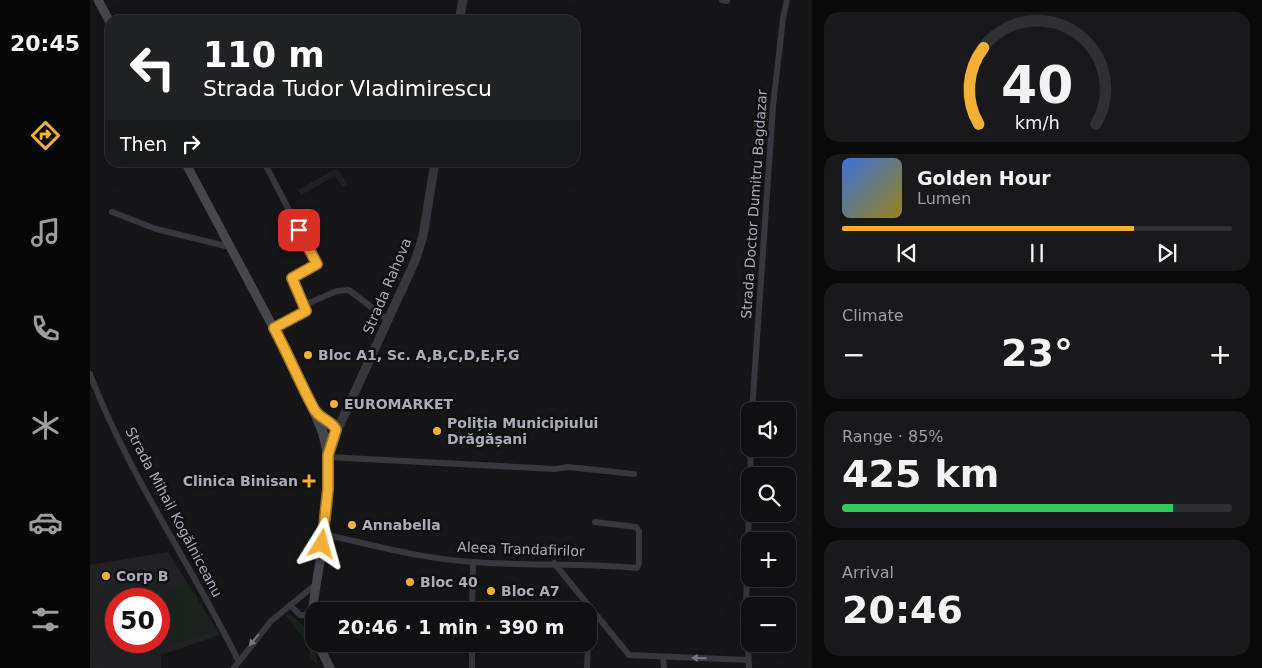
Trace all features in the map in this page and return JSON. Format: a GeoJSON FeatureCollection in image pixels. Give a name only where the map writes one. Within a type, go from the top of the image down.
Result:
{"type":"FeatureCollection","features":[{"type":"Feature","properties":{"kind":"main road"},"geometry":{"type":"LineString","coordinates":[[98,0],[106,15]]}},
{"type":"Feature","properties":{"kind":"main road"},"geometry":{"type":"LineString","coordinates":[[188,167],[298,372],[315,412],[328,456]]}},
{"type":"Feature","properties":{"kind":"main road"},"geometry":{"type":"LineString","coordinates":[[315,412],[333,429]]}},
{"type":"Feature","properties":{"kind":"main road"},"geometry":{"type":"LineString","coordinates":[[322,433],[324,425],[333,429]]}},
{"type":"Feature","properties":{"kind":"main road"},"geometry":{"type":"LineString","coordinates":[[322,433],[328,438],[333,429]]}},
{"type":"Feature","properties":{"kind":"main road"},"geometry":{"type":"LineString","coordinates":[[313,602],[323,534],[328,456],[333,429]]}},
{"type":"Feature","properties":{"kind":"main road"},"geometry":{"type":"LineString","coordinates":[[322,652],[330,668]]}},
{"type":"Feature","properties":{"kind":"street"},"geometry":{"type":"LineString","coordinates":[[460,15],[463,0]]}},
{"type":"Feature","properties":{"kind":"street","name":"Strada Doctor Dumitru Bagdazar"},"geometry":{"type":"LineString","coordinates":[[753,402],[773,106],[783,18],[787,0]]}},
{"type":"Feature","properties":{"kind":"street"},"geometry":{"type":"LineString","coordinates":[[267,167],[317,264],[292,278],[306,311],[274,328]]}},
{"type":"Feature","properties":{"kind":"street","name":"Strada Rahova"},"geometry":{"type":"LineString","coordinates":[[333,429],[344,415],[415,261],[423,236],[434,167]]}},
{"type":"Feature","properties":{"kind":"street"},"geometry":{"type":"LineString","coordinates":[[112,212],[156,229],[230,247]]}},
{"type":"Feature","properties":{"kind":"street"},"geometry":{"type":"LineString","coordinates":[[304,306],[337,291],[349,290],[388,320]]}},
{"type":"Feature","properties":{"kind":"street","name":"Strada Mihail Kogălniceanu"},"geometry":{"type":"LineString","coordinates":[[90,374],[100,399],[136,470],[238,660]]}},
{"type":"Feature","properties":{"kind":"street"},"geometry":{"type":"LineString","coordinates":[[328,456],[555,469],[568,467],[634,474]]}},
{"type":"Feature","properties":{"kind":"street","name":"Aleea Trandafirilor"},"geometry":{"type":"LineString","coordinates":[[323,534],[426,555],[472,562],[554,563],[637,568],[640,564],[639,530],[636,527],[595,522]]}},
{"type":"Feature","properties":{"kind":"street"},"geometry":{"type":"LineString","coordinates":[[748,668],[746,606],[749,522]]}},
{"type":"Feature","properties":{"kind":"street"},"geometry":{"type":"LineString","coordinates":[[472,562],[472,602]]}},
{"type":"Feature","properties":{"kind":"street"},"geometry":{"type":"LineString","coordinates":[[554,563],[583,602]]}},
{"type":"Feature","properties":{"kind":"street"},"geometry":{"type":"LineString","coordinates":[[234,668],[238,660],[264,628],[315,585]]}},
{"type":"Feature","properties":{"kind":"street"},"geometry":{"type":"LineString","coordinates":[[290,606],[300,615],[305,615]]}},
{"type":"Feature","properties":{"kind":"street"},"geometry":{"type":"LineString","coordinates":[[597,618],[629,655],[748,660]]}},
{"type":"Feature","properties":{"kind":"street"},"geometry":{"type":"LineString","coordinates":[[472,652],[472,668]]}},
{"type":"Feature","properties":{"kind":"street"},"geometry":{"type":"LineString","coordinates":[[587,668],[588,652]]}},
{"type":"Feature","properties":{"kind":"street"},"geometry":{"type":"LineString","coordinates":[[663,657],[664,668]]}},
{"type":"Feature","properties":{"kind":"shaded area"},"geometry":{"type":"Polygon","coordinates":[[[337,168],[348,185],[343,188],[335,176],[301,195],[298,190],[337,168]]]}},
{"type":"Feature","properties":{"kind":"shaded area"},"geometry":{"type":"Polygon","coordinates":[[[168,552],[220,635],[170,652],[170,588],[105,588],[105,653],[167,653],[161,655],[161,668],[90,668],[90,565],[168,552]]]}},
{"type":"Feature","properties":{"kind":"shaded area"},"geometry":{"type":"Polygon","coordinates":[[[188,584],[217,631],[170,646],[170,590],[188,584]]]}},
{"type":"Feature","properties":{"kind":"shaded area"},"geometry":{"type":"Polygon","coordinates":[[[290,614],[305,627],[305,640],[285,615],[290,614]]]}},
{"type":"Feature","properties":{"kind":"shaded area"},"geometry":{"type":"Polygon","coordinates":[[[310,652],[315,652],[321,668],[310,658],[310,652]]]}},
{"type":"Feature","properties":{"kind":"place","name":"Bloc A1, Sc. A,B,C,D,E,F,G"},"geometry":{"type":"Point","coordinates":[308,355]}},
{"type":"Feature","properties":{"kind":"place","name":"EUROMARKET"},"geometry":{"type":"Point","coordinates":[334,404]}},
{"type":"Feature","properties":{"kind":"place","name":"Poliția Municipiului Drăgășani"},"geometry":{"type":"Point","coordinates":[437,431]}},
{"type":"Feature","properties":{"kind":"place","name":"Clinica Binisan"},"geometry":{"type":"Point","coordinates":[309,481]}},
{"type":"Feature","properties":{"kind":"place","name":"Annabella"},"geometry":{"type":"Point","coordinates":[352,525]}},
{"type":"Feature","properties":{"kind":"place","name":"Corp B"},"geometry":{"type":"Point","coordinates":[106,576]}},
{"type":"Feature","properties":{"kind":"place","name":"Bloc 40"},"geometry":{"type":"Point","coordinates":[410,582]}},
{"type":"Feature","properties":{"kind":"place","name":"Bloc A7"},"geometry":{"type":"Point","coordinates":[491,591]}},
{"type":"Feature","properties":{"kind":"route"},"geometry":{"type":"LineString","coordinates":[[299,230],[317,264],[292,278],[306,311],[274,328],[298,372],[315,412],[336,428],[328,455],[328,489],[322,544]]}}]}
